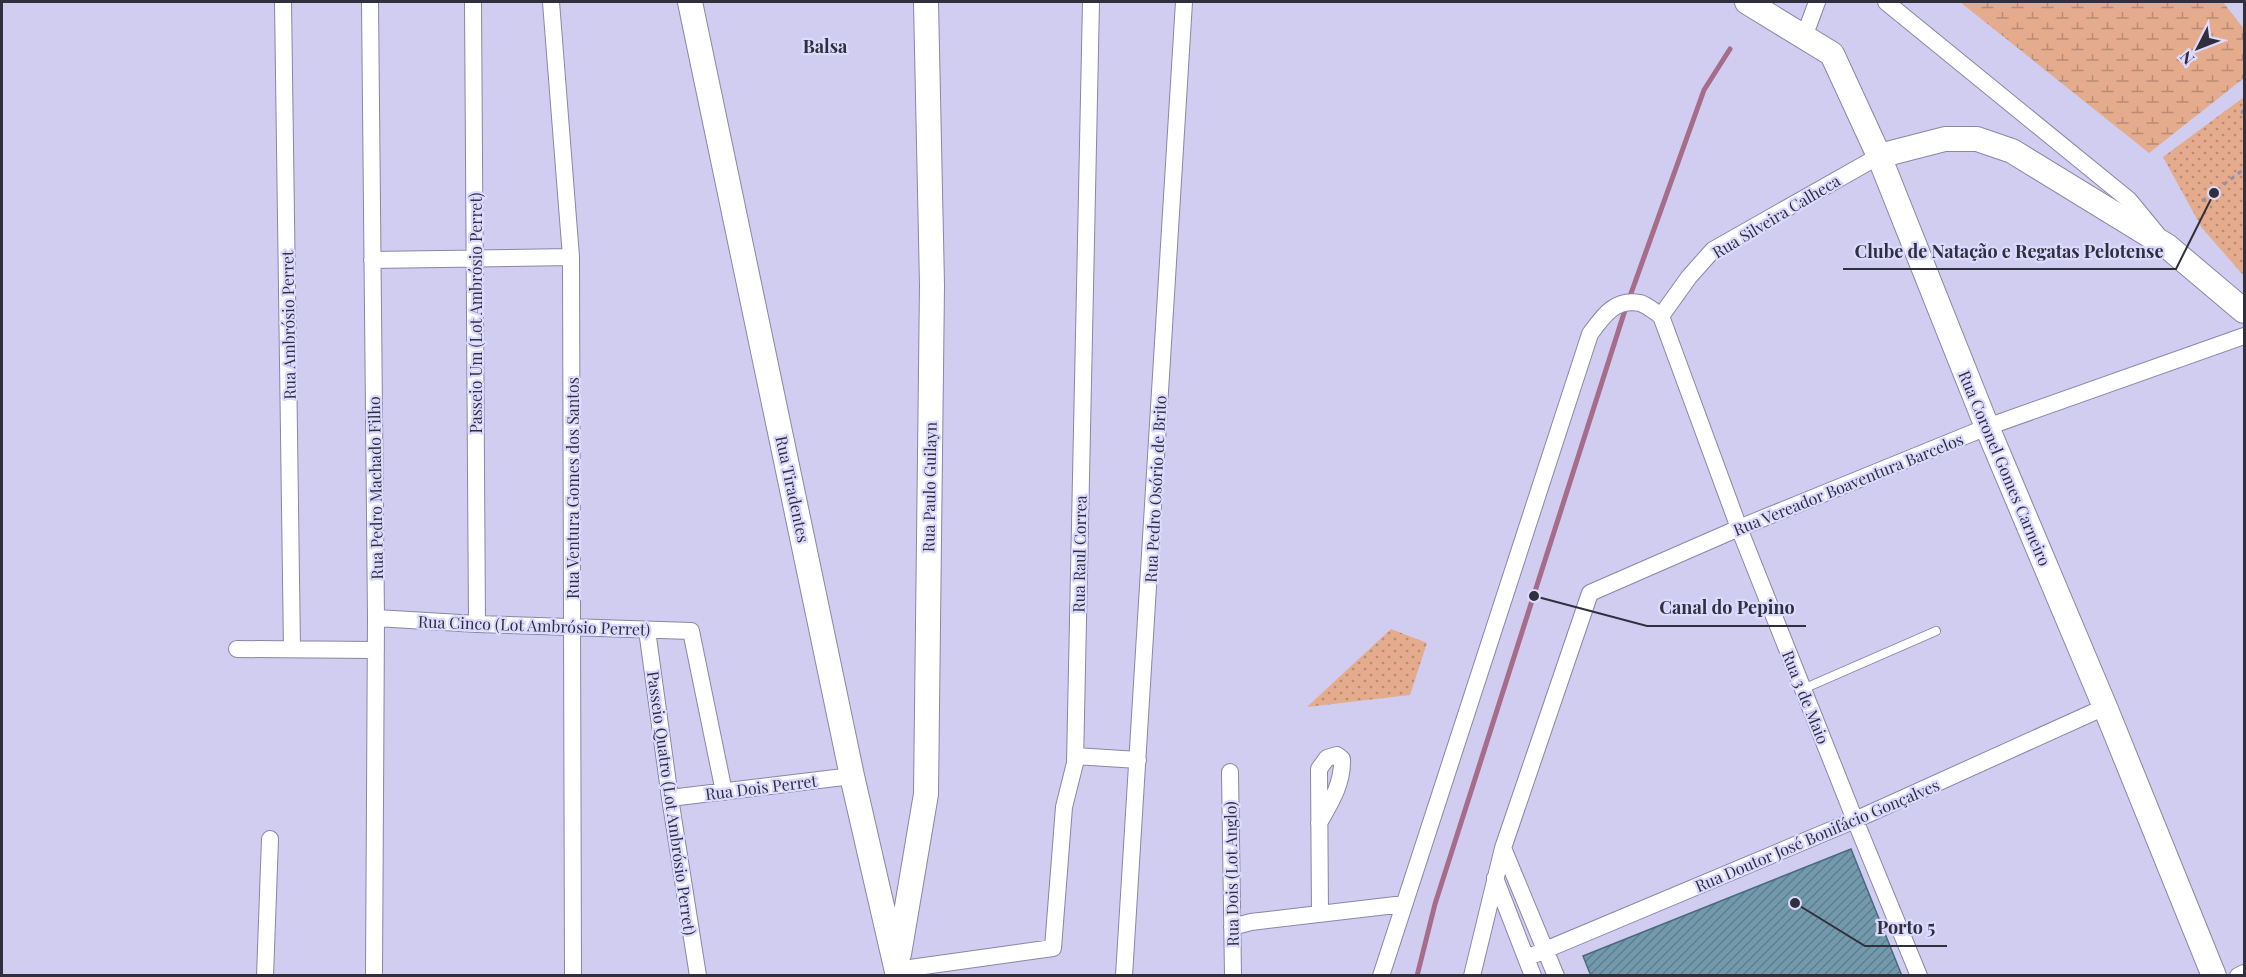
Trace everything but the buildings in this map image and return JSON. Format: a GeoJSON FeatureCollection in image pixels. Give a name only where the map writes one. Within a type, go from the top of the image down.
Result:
{"type":"FeatureCollection","features":[{"type":"Feature","properties":{"kind":"street","name":"Rua Ambrósio Perret"},"geometry":{"type":"LineString","coordinates":[[283,2],[292,649]]}},
{"type":"Feature","properties":{"kind":"street","name":"Rua Pedro Machado Filho"},"geometry":{"type":"LineString","coordinates":[[370,2],[376,618],[374,975]]}},
{"type":"Feature","properties":{"kind":"street","name":"Passeio Um (Lot Ambrósio Perret)"},"geometry":{"type":"LineString","coordinates":[[473,2],[477,624]]}},
{"type":"Feature","properties":{"kind":"street","name":"Rua Ventura Gomes dos Santos"},"geometry":{"type":"LineString","coordinates":[[551,2],[571,257],[573,975]]}},
{"type":"Feature","properties":{"kind":"street","name":"Rua Tiradentes"},"geometry":{"type":"LineString","coordinates":[[690,2],[852,776],[897,973]]}},
{"type":"Feature","properties":{"kind":"street","name":"Rua Paulo Guilayn"},"geometry":{"type":"LineString","coordinates":[[897,973],[926,794],[932,285],[926,2]]}},
{"type":"Feature","properties":{"kind":"street","name":"Rua Raul Correa"},"geometry":{"type":"LineString","coordinates":[[897,973],[1053,948],[1064,807],[1075,756],[1091,2]]}},
{"type":"Feature","properties":{"kind":"street","name":"Rua Pedro Osório de Brito"},"geometry":{"type":"LineString","coordinates":[[1124,975],[1184,2]]}},
{"type":"Feature","properties":{"kind":"street","name":"Rua Coronel Gomes Carneiro"},"geometry":{"type":"LineString","coordinates":[[1747,2],[1832,54],[1879,156],[1987,428],[2105,707],[2214,975]]}},
{"type":"Feature","properties":{"kind":"street"},"geometry":{"type":"LineString","coordinates":[[1804,37],[1817,2]]}},
{"type":"Feature","properties":{"kind":"street"},"geometry":{"type":"LineString","coordinates":[[1886,2],[2129,200],[2167,246]]}},
{"type":"Feature","properties":{"kind":"street"},"geometry":{"type":"LineString","coordinates":[[1879,156],[1945,139],[1977,139],[2012,151],[2167,246],[2244,311]]}},
{"type":"Feature","properties":{"kind":"street","name":"Rua Silveira Calheca"},"geometry":{"type":"LineString","coordinates":[[1661,316],[1689,277],[1713,250],[1879,156]]}},
{"type":"Feature","properties":{"kind":"street"},"geometry":{"type":"LineString","coordinates":[[372,260],[571,257]]}},
{"type":"Feature","properties":{"kind":"street"},"geometry":{"type":"LineString","coordinates":[[1382,975],[1590,334],[1605,313],[1621,303],[1642,303],[1661,316]]}},
{"type":"Feature","properties":{"kind":"street","name":"Rua 3 de Maio"},"geometry":{"type":"LineString","coordinates":[[1661,316],[1739,528],[1854,820],[1919,975]]}},
{"type":"Feature","properties":{"kind":"street","name":"Rua Vereador Boaventura Barcelos"},"geometry":{"type":"LineString","coordinates":[[1503,848],[1590,593],[1739,528],[1987,428],[2244,336]]}},
{"type":"Feature","properties":{"kind":"street","name":"Rua Cinco (Lot Ambrósio Perret)"},"geometry":{"type":"LineString","coordinates":[[376,618],[477,624],[691,631],[724,792]]}},
{"type":"Feature","properties":{"kind":"street","name":"Passeio Quatro (Lot Ambrósio Perret)"},"geometry":{"type":"LineString","coordinates":[[647,630],[670,798],[698,975]]}},
{"type":"Feature","properties":{"kind":"street"},"geometry":{"type":"LineString","coordinates":[[237,649],[376,650]]}},
{"type":"Feature","properties":{"kind":"street","name":"Rua Doutor José Bonifácio Gonçalves"},"geometry":{"type":"LineString","coordinates":[[1526,958],[1854,820],[2105,707]]}},
{"type":"Feature","properties":{"kind":"street"},"geometry":{"type":"LineString","coordinates":[[1075,756],[1138,760]]}},
{"type":"Feature","properties":{"kind":"street","name":"Rua Dois (Lot Anglo)"},"geometry":{"type":"LineString","coordinates":[[1230,772],[1233,975]]}},
{"type":"Feature","properties":{"kind":"street","name":"Rua Dois Perret"},"geometry":{"type":"LineString","coordinates":[[670,798],[852,776]]}},
{"type":"Feature","properties":{"kind":"street"},"geometry":{"type":"LineString","coordinates":[[1319,823],[1320,914]]}},
{"type":"Feature","properties":{"kind":"street"},"geometry":{"type":"LineString","coordinates":[[265,975],[270,839]]}},
{"type":"Feature","properties":{"kind":"street"},"geometry":{"type":"LineString","coordinates":[[1472,975],[1503,848]]}},
{"type":"Feature","properties":{"kind":"street"},"geometry":{"type":"LineString","coordinates":[[1503,848],[1556,975]]}},
{"type":"Feature","properties":{"kind":"street"},"geometry":{"type":"LineString","coordinates":[[1495,878],[1533,975]]}},
{"type":"Feature","properties":{"kind":"street"},"geometry":{"type":"LineString","coordinates":[[1232,927],[1251,922],[1404,904]]}},
{"type":"Feature","properties":{"kind":"street"},"geometry":{"type":"LineString","coordinates":[[2238,975],[2244,973]]}},
{"type":"Feature","properties":{"kind":"lane"},"geometry":{"type":"LineString","coordinates":[[1803,689],[1936,631]]}},
{"type":"Feature","properties":{"kind":"path"},"geometry":{"type":"LineString","coordinates":[[2244,110],[2242,112],[2244,116]]}},
{"type":"Feature","properties":{"kind":"path"},"geometry":{"type":"LineString","coordinates":[[2202,201],[2244,169]]}},
{"type":"Feature","properties":{"kind":"green space"},"geometry":{"type":"Polygon","coordinates":[[[1960,2],[2223,2],[2244,29],[2244,78],[2149,153],[1960,2]]]}},
{"type":"Feature","properties":{"kind":"green space"},"geometry":{"type":"Polygon","coordinates":[[[2244,97],[2244,276],[2202,228],[2163,157],[2244,97]]]}},
{"type":"Feature","properties":{"kind":"green space"},"geometry":{"type":"Polygon","coordinates":[[[1391,629],[1427,643],[1410,695],[1307,707],[1391,629]]]}},
{"type":"Feature","properties":{"kind":"waterway"},"geometry":{"type":"LineString","coordinates":[[1629,299],[1704,90],[1730,49]]}},
{"type":"Feature","properties":{"kind":"waterway"},"geometry":{"type":"LineString","coordinates":[[1417,976],[1435,904],[1626,307]]}},
{"type":"Feature","properties":{"kind":"place","name":"Clube de Natação e Regatas Pelotense"},"geometry":{"type":"Point","coordinates":[2214,193]}},
{"type":"Feature","properties":{"kind":"place","name":"Canal do Pepino"},"geometry":{"type":"Point","coordinates":[1534,596]}},
{"type":"Feature","properties":{"kind":"place","name":"Porto 5"},"geometry":{"type":"Point","coordinates":[1795,903]}},
{"type":"Feature","properties":{"kind":"district","name":"Balsa"},"geometry":{"type":"Point","coordinates":[825,46]}}]}
